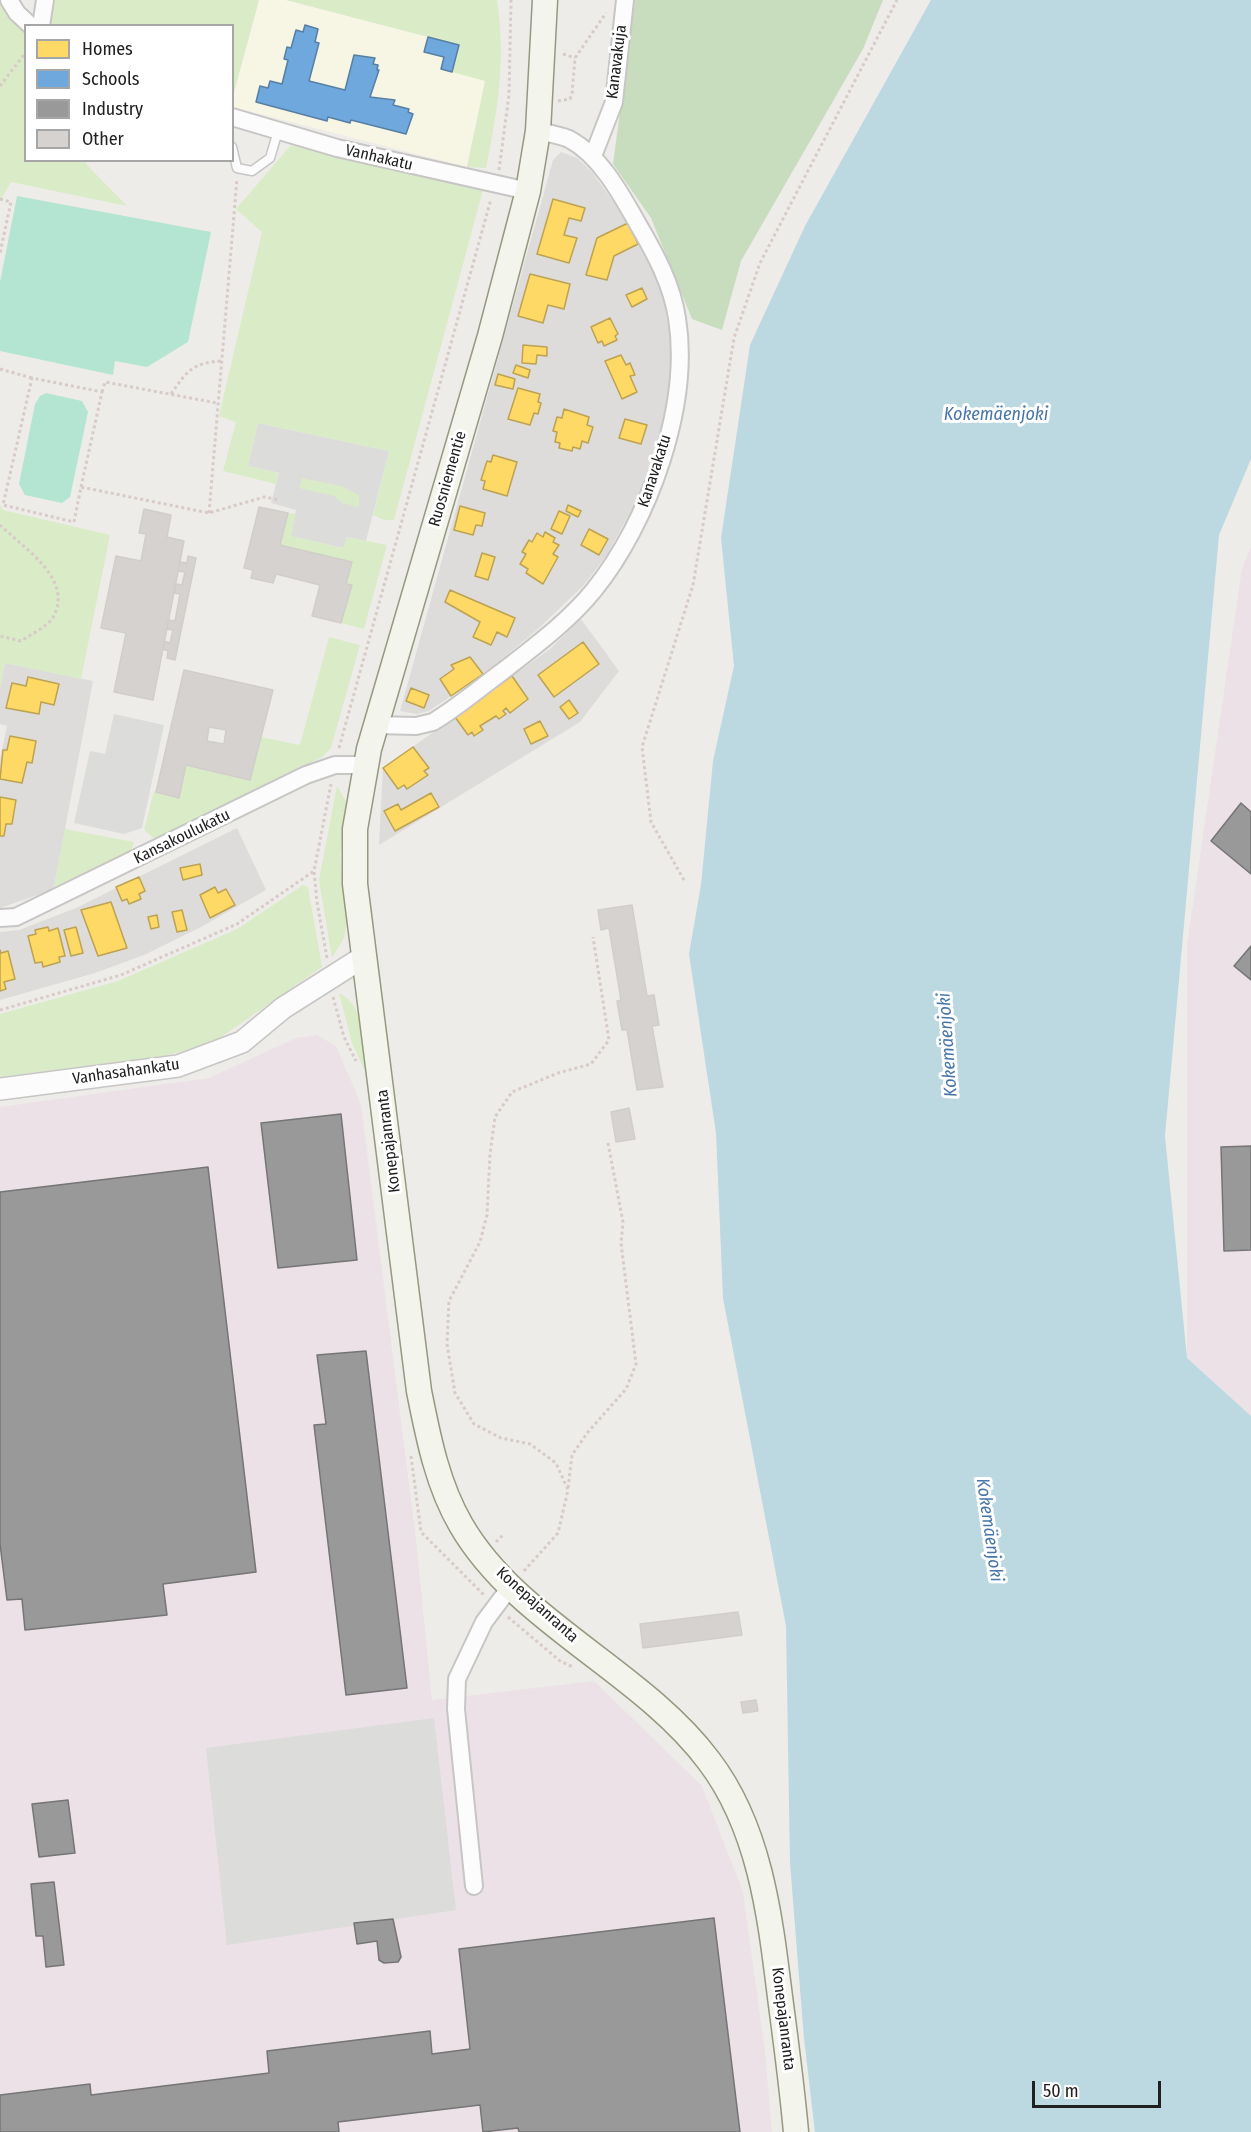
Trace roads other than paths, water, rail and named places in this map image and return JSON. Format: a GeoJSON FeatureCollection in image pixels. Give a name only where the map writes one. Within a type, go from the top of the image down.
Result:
{"type":"FeatureCollection","features":[{"type":"Feature","properties":{"kind":"main road","name":"Ruosniementie"},"geometry":{"type":"LineString","coordinates":[[365,956],[355,884],[355,829],[365,765],[490,336],[528,191],[541,98],[545,0]]}},
{"type":"Feature","properties":{"kind":"main road","name":"Konepajanranta"},"geometry":{"type":"LineString","coordinates":[[365,956],[419,1391],[429,1439],[443,1485],[461,1525],[511,1586],[682,1730],[710,1761],[738,1809],[761,1874],[775,1955],[796,2132]]}},
{"type":"Feature","properties":{"kind":"street"},"geometry":{"type":"LineString","coordinates":[[9,0],[17,13],[29,24]]}},
{"type":"Feature","properties":{"kind":"street"},"geometry":{"type":"LineString","coordinates":[[41,24],[45,0]]}},
{"type":"Feature","properties":{"kind":"street","name":"Kanavakuja"},"geometry":{"type":"LineString","coordinates":[[593,156],[614,102],[624,0]]}},
{"type":"Feature","properties":{"kind":"street","name":"Vanhakatu"},"geometry":{"type":"LineString","coordinates":[[234,118],[337,148],[528,191]]}},
{"type":"Feature","properties":{"kind":"street","name":"Kanavakatu"},"geometry":{"type":"LineString","coordinates":[[376,725],[416,726],[433,722],[551,633],[593,591],[617,559],[641,513],[659,465],[675,404],[681,359],[677,317],[668,283],[651,245],[593,156],[568,139],[538,131]]}},
{"type":"Feature","properties":{"kind":"street","name":"Kansakoulukatu"},"geometry":{"type":"LineString","coordinates":[[0,918],[16,917],[306,775],[335,765],[365,765]]}},
{"type":"Feature","properties":{"kind":"street","name":"Vanhasahankatu"},"geometry":{"type":"LineString","coordinates":[[0,1089],[178,1066],[242,1042],[283,1008],[365,956]]}},
{"type":"Feature","properties":{"kind":"street"},"geometry":{"type":"LineString","coordinates":[[474,1886],[456,1709],[457,1679],[470,1648],[495,1605],[511,1586]]}},
{"type":"Feature","properties":{"kind":"lane"},"geometry":{"type":"LineString","coordinates":[[234,155],[237,168],[252,171],[270,158],[278,131]]}},
{"type":"Feature","properties":{"kind":"water","name":"Kokemäenjoki"},"geometry":{"type":"Polygon","coordinates":[[[931,0],[1251,0],[1251,459],[1219,535],[1165,1136],[1187,1358],[1251,1416],[1251,2132],[815,2132],[804,2039],[790,1863],[786,1626],[723,1298],[716,1133],[689,954],[701,885],[713,761],[734,666],[721,538],[750,345],[805,226],[931,0]]]}}]}
